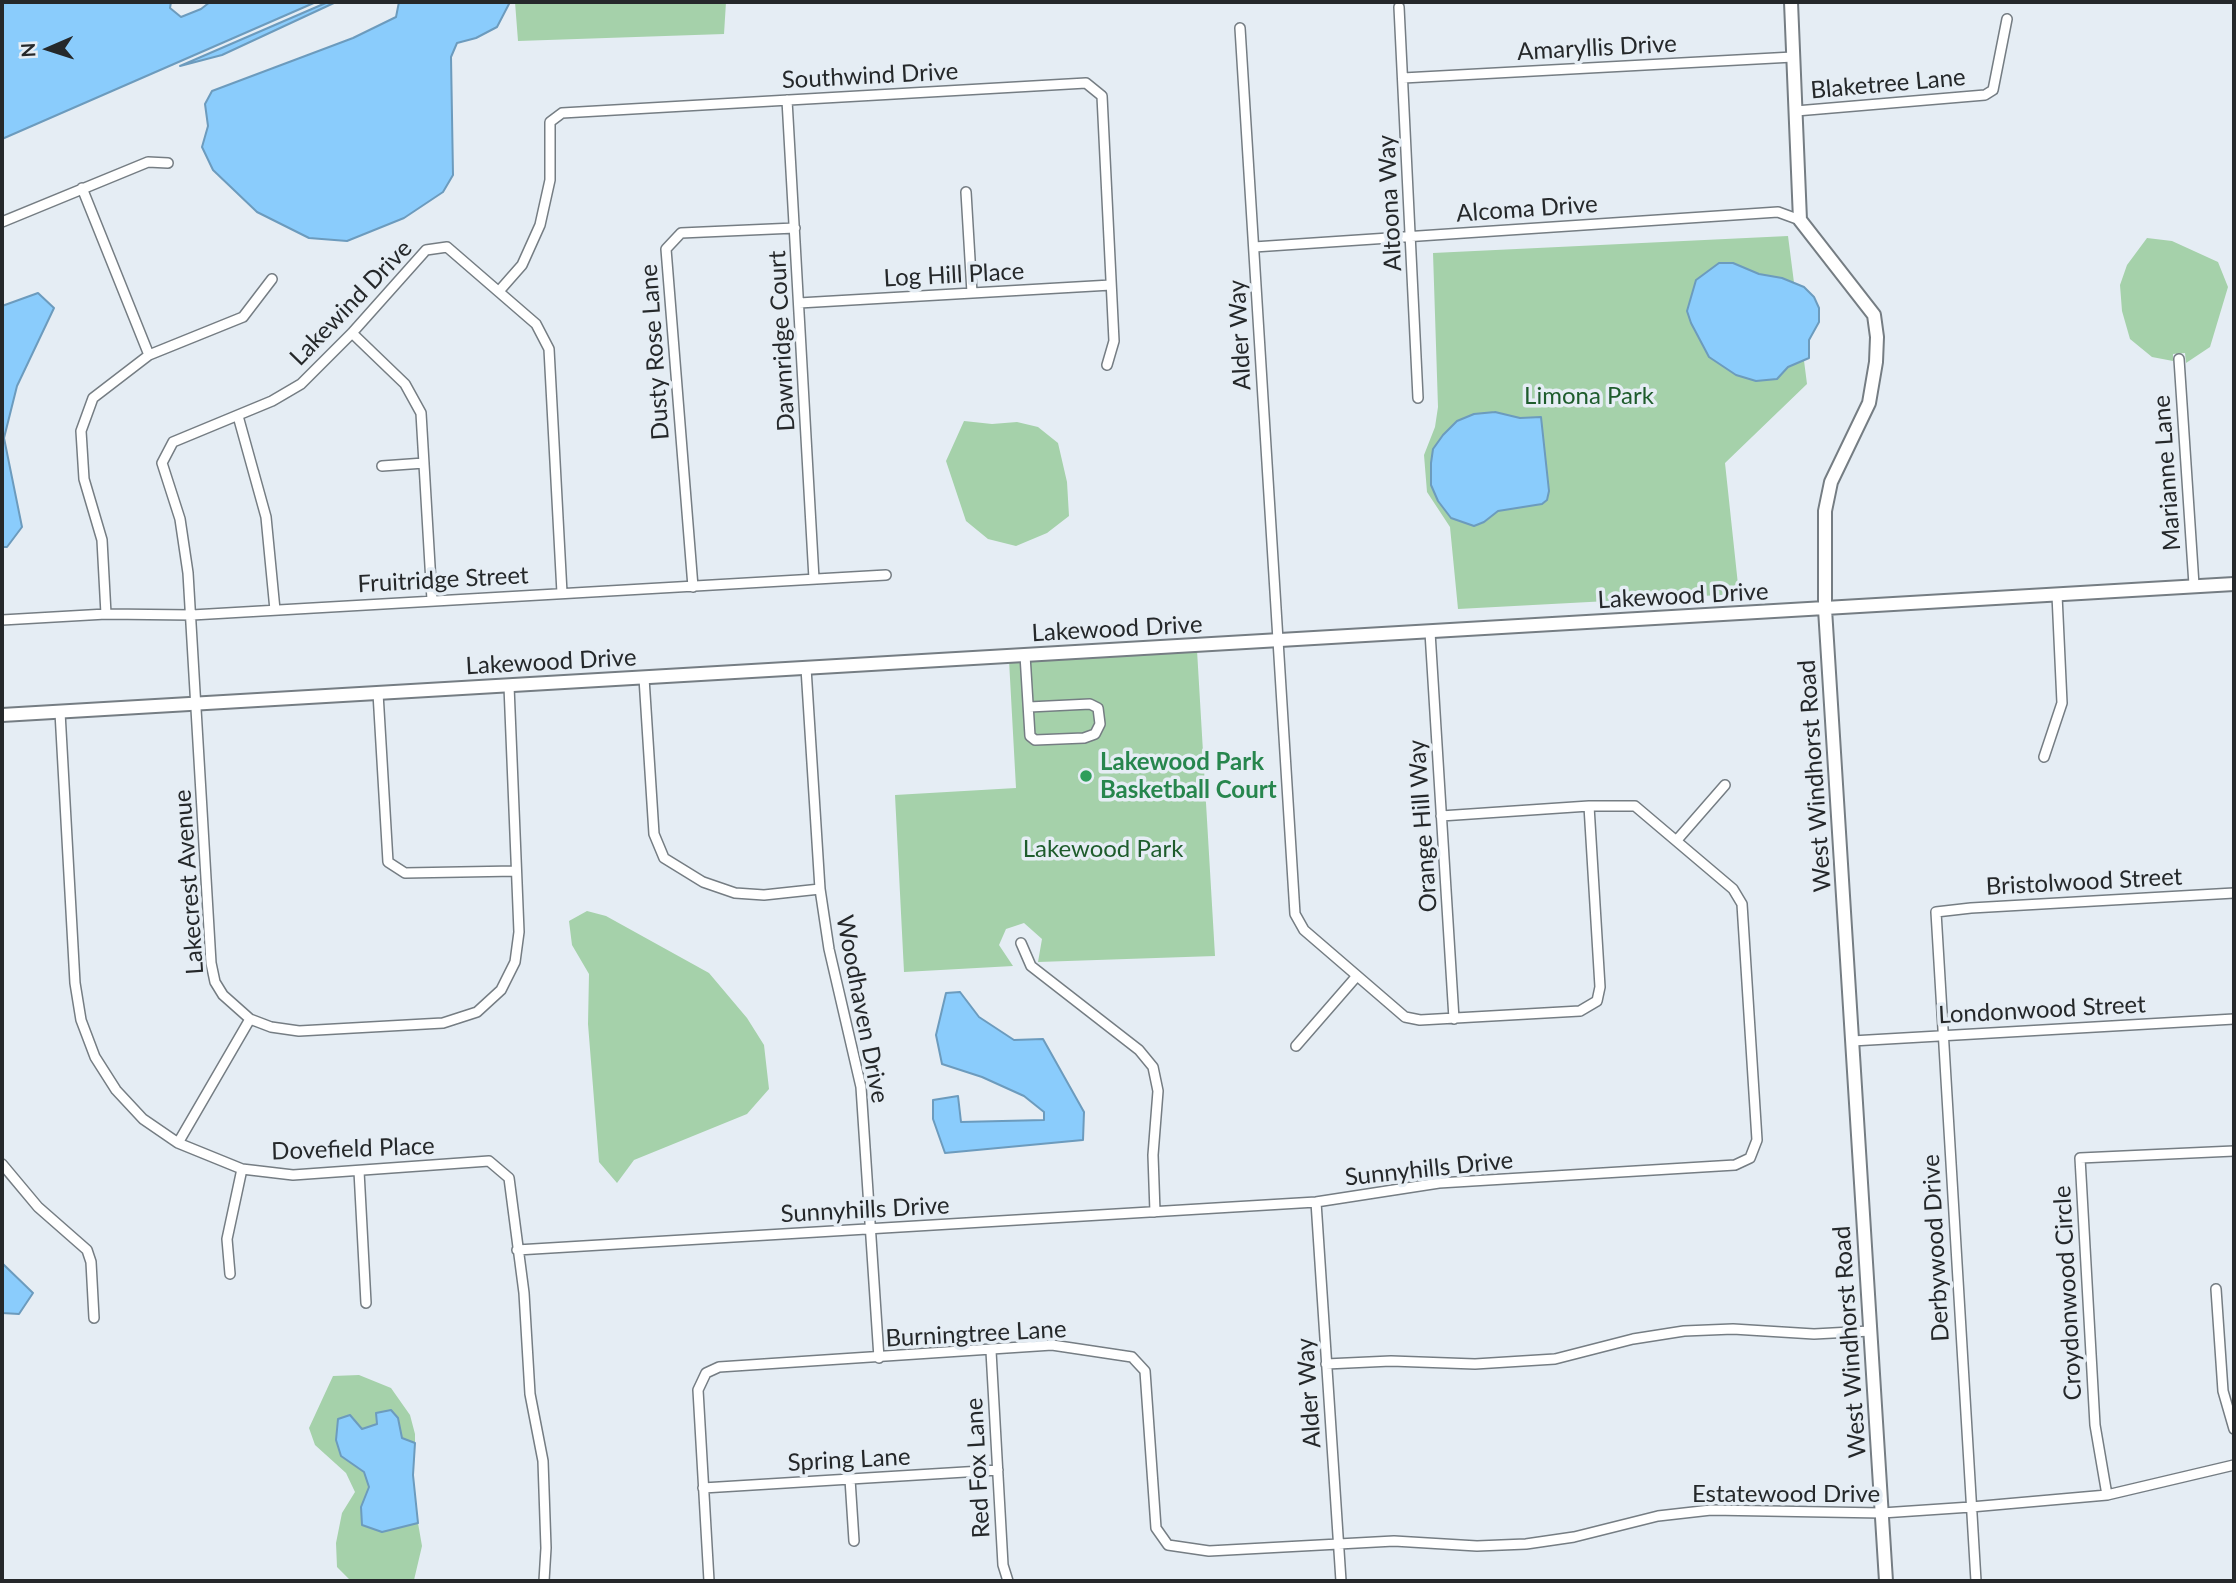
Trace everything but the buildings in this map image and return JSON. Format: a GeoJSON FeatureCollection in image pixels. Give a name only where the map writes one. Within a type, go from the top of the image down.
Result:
{"type":"FeatureCollection","features":[{"type":"Feature","properties":{"kind":"street"},"geometry":{"type":"LineString","coordinates":[[1791,2],[1800,220]]}},
{"type":"Feature","properties":{"kind":"street","name":"Altoona Way"},"geometry":{"type":"LineString","coordinates":[[1399,7],[1418,398]]}},
{"type":"Feature","properties":{"kind":"street","name":"Blaketree Lane"},"geometry":{"type":"LineString","coordinates":[[1796,111],[1985,95],[1993,90],[2007,19]]}},
{"type":"Feature","properties":{"kind":"street","name":"Alder Way"},"geometry":{"type":"LineString","coordinates":[[1240,27],[1295,914],[1304,930],[1405,1017],[1420,1020],[1580,1012],[1597,1001],[1600,987],[1589,806]]}},
{"type":"Feature","properties":{"kind":"street","name":"Amaryllis Drive"},"geometry":{"type":"LineString","coordinates":[[1404,78],[1793,57]]}},
{"type":"Feature","properties":{"kind":"street","name":"Southwind Drive"},"geometry":{"type":"LineString","coordinates":[[500,290],[522,265],[540,225],[551,180],[550,122],[562,113],[1086,83],[1102,96],[1114,341],[1107,365]]}},
{"type":"Feature","properties":{"kind":"street","name":"Dawnridge Court"},"geometry":{"type":"LineString","coordinates":[[787,100],[814,579]]}},
{"type":"Feature","properties":{"kind":"street"},"geometry":{"type":"LineString","coordinates":[[2,222],[148,162],[168,163]]}},
{"type":"Feature","properties":{"kind":"street"},"geometry":{"type":"LineString","coordinates":[[82,188],[149,355]]}},
{"type":"Feature","properties":{"kind":"street"},"geometry":{"type":"LineString","coordinates":[[967,192],[972,293]]}},
{"type":"Feature","properties":{"kind":"street","name":"Alcoma Drive"},"geometry":{"type":"LineString","coordinates":[[1254,247],[1778,212],[1800,220]]}},
{"type":"Feature","properties":{"kind":"street","name":"West Windhorst Road"},"geometry":{"type":"LineString","coordinates":[[1800,220],[1874,315],[1877,337],[1869,403],[1831,482],[1825,511],[1825,608],[1886,1581]]}},
{"type":"Feature","properties":{"kind":"street","name":"Dusty Rose Lane"},"geometry":{"type":"LineString","coordinates":[[693,587],[666,249],[681,233],[794,228]]}},
{"type":"Feature","properties":{"kind":"street","name":"Lakewind Drive"},"geometry":{"type":"LineString","coordinates":[[197,704],[192,615],[180,519],[162,463],[173,442],[272,401],[301,384],[352,333],[426,250],[447,247],[500,290],[536,324],[548,349],[562,593]]}},
{"type":"Feature","properties":{"kind":"street"},"geometry":{"type":"LineString","coordinates":[[106,614],[102,540],[84,479],[81,431],[93,398],[149,355],[243,317],[272,279]]}},
{"type":"Feature","properties":{"kind":"street","name":"Log Hill Place"},"geometry":{"type":"LineString","coordinates":[[799,303],[1111,285]]}},
{"type":"Feature","properties":{"kind":"street"},"geometry":{"type":"LineString","coordinates":[[352,333],[405,384],[422,414],[432,600]]}},
{"type":"Feature","properties":{"kind":"street","name":"Marianne Lane"},"geometry":{"type":"LineString","coordinates":[[2179,359],[2194,585]]}},
{"type":"Feature","properties":{"kind":"street"},"geometry":{"type":"LineString","coordinates":[[238,416],[266,517],[275,610]]}},
{"type":"Feature","properties":{"kind":"street"},"geometry":{"type":"LineString","coordinates":[[382,466],[424,463]]}},
{"type":"Feature","properties":{"kind":"street","name":"Fruitridge Street"},"geometry":{"type":"LineString","coordinates":[[2,620],[106,614],[192,615],[886,575]]}},
{"type":"Feature","properties":{"kind":"street","name":"Lakewood Drive"},"geometry":{"type":"LineString","coordinates":[[2,715],[2234,584]]}},
{"type":"Feature","properties":{"kind":"street"},"geometry":{"type":"LineString","coordinates":[[2044,757],[2062,703],[2057,595]]}},
{"type":"Feature","properties":{"kind":"street","name":"Orange Hill Way"},"geometry":{"type":"LineString","coordinates":[[1430,632],[1454,1018]]}},
{"type":"Feature","properties":{"kind":"street"},"geometry":{"type":"LineString","coordinates":[[1025,655],[1030,736],[1035,740],[1084,738],[1095,734],[1100,724],[1098,708],[1090,704],[1029,707]]}},
{"type":"Feature","properties":{"kind":"street","name":"Woodhaven Drive"},"geometry":{"type":"LineString","coordinates":[[806,668],[820,889],[829,949],[861,1087],[879,1358]]}},
{"type":"Feature","properties":{"kind":"street"},"geometry":{"type":"LineString","coordinates":[[644,678],[654,834],[664,858],[703,882],[735,893],[764,895],[820,889]]}},
{"type":"Feature","properties":{"kind":"street","name":"Lakecrest Avenue"},"geometry":{"type":"LineString","coordinates":[[197,704],[211,963],[215,982],[223,995],[250,1019],[271,1027],[299,1031],[443,1023],[477,1012],[501,990],[515,961],[519,932],[509,686]]}},
{"type":"Feature","properties":{"kind":"street"},"geometry":{"type":"LineString","coordinates":[[378,693],[388,862],[405,873],[516,871]]}},
{"type":"Feature","properties":{"kind":"street","name":"Dovefield Place"},"geometry":{"type":"LineString","coordinates":[[60,712],[75,983],[81,1020],[95,1057],[116,1090],[144,1119],[178,1143],[242,1169],[293,1175],[489,1161],[509,1178],[524,1293],[530,1394],[543,1461],[546,1548],[544,1581]]}},
{"type":"Feature","properties":{"kind":"street"},"geometry":{"type":"LineString","coordinates":[[1677,840],[1725,785]]}},
{"type":"Feature","properties":{"kind":"street","name":"Sunnyhills Drive"},"geometry":{"type":"LineString","coordinates":[[517,1250],[1316,1202],[1439,1183],[1735,1165],[1751,1158],[1757,1140],[1742,904],[1733,889],[1635,806],[1589,806],[1441,816]]}},
{"type":"Feature","properties":{"kind":"street","name":"Bristolwood Street"},"geometry":{"type":"LineString","coordinates":[[1936,912],[2234,893]]}},
{"type":"Feature","properties":{"kind":"street","name":"Derbywood Drive"},"geometry":{"type":"LineString","coordinates":[[1936,912],[1976,1581]]}},
{"type":"Feature","properties":{"kind":"street"},"geometry":{"type":"LineString","coordinates":[[1021,943],[1031,966],[1139,1050],[1153,1068],[1158,1091],[1153,1155],[1154,1212]]}},
{"type":"Feature","properties":{"kind":"street"},"geometry":{"type":"LineString","coordinates":[[1296,1046],[1356,977]]}},
{"type":"Feature","properties":{"kind":"street","name":"Londonwood Street"},"geometry":{"type":"LineString","coordinates":[[1852,1041],[2234,1018]]}},
{"type":"Feature","properties":{"kind":"street"},"geometry":{"type":"LineString","coordinates":[[178,1143],[250,1019]]}},
{"type":"Feature","properties":{"kind":"street","name":"Croydonwood Circle"},"geometry":{"type":"LineString","coordinates":[[2107,1495],[2095,1425],[2080,1158],[2234,1150]]}},
{"type":"Feature","properties":{"kind":"street"},"geometry":{"type":"LineString","coordinates":[[2,1164],[38,1207],[87,1250],[91,1262],[94,1318]]}},
{"type":"Feature","properties":{"kind":"street"},"geometry":{"type":"LineString","coordinates":[[230,1274],[227,1240],[242,1169]]}},
{"type":"Feature","properties":{"kind":"street"},"geometry":{"type":"LineString","coordinates":[[359,1171],[366,1303]]}},
{"type":"Feature","properties":{"kind":"street","name":"Alder Way"},"geometry":{"type":"LineString","coordinates":[[1316,1202],[1341,1581]]}},
{"type":"Feature","properties":{"kind":"street"},"geometry":{"type":"LineString","coordinates":[[2216,1289],[2223,1391],[2234,1429]]}},
{"type":"Feature","properties":{"kind":"street"},"geometry":{"type":"LineString","coordinates":[[1326,1364],[1391,1361],[1475,1364],[1555,1359],[1633,1339],[1684,1331],[1732,1329],[1814,1334],[1870,1331]]}},
{"type":"Feature","properties":{"kind":"street","name":"Burningtree Lane"},"geometry":{"type":"LineString","coordinates":[[703,1488],[698,1390],[706,1373],[719,1367],[1052,1345],[1132,1357],[1146,1371],[1156,1528],[1168,1545],[1209,1551],[1337,1543]]}},
{"type":"Feature","properties":{"kind":"street","name":"Red Fox Lane"},"geometry":{"type":"LineString","coordinates":[[991,1351],[1003,1565],[1008,1581]]}},
{"type":"Feature","properties":{"kind":"street","name":"Estatewood Drive"},"geometry":{"type":"LineString","coordinates":[[1337,1543],[1394,1541],[1477,1546],[1526,1544],[1574,1537],[1658,1516],[1711,1510],[1882,1513],[1970,1507],[2107,1495],[2234,1465]]}},
{"type":"Feature","properties":{"kind":"street","name":"Spring Lane"},"geometry":{"type":"LineString","coordinates":[[703,1488],[998,1471]]}},
{"type":"Feature","properties":{"kind":"street"},"geometry":{"type":"LineString","coordinates":[[850,1479],[854,1541]]}},
{"type":"Feature","properties":{"kind":"street"},"geometry":{"type":"LineString","coordinates":[[703,1488],[709,1581]]}},
{"type":"Feature","properties":{"kind":"green space"},"geometry":{"type":"Polygon","coordinates":[[[515,2],[726,2],[724,34],[518,41],[515,2]]]}},
{"type":"Feature","properties":{"kind":"green space","name":"Limona Park"},"geometry":{"type":"Polygon","coordinates":[[[1788,236],[1807,384],[1725,463],[1739,594],[1458,609],[1450,527],[1427,492],[1424,455],[1435,427],[1438,407],[1433,253],[1788,236]]]}},
{"type":"Feature","properties":{"kind":"green space"},"geometry":{"type":"Polygon","coordinates":[[[2147,238],[2172,241],[2218,262],[2228,287],[2210,347],[2186,363],[2185,353],[2173,354],[2173,361],[2152,357],[2130,339],[2122,311],[2120,285],[2127,265],[2147,238]]]}},
{"type":"Feature","properties":{"kind":"green space"},"geometry":{"type":"Polygon","coordinates":[[[964,421],[992,424],[1017,422],[1038,427],[1058,443],[1067,482],[1069,516],[1047,533],[1016,546],[988,539],[966,521],[946,461],[964,421]]]}},
{"type":"Feature","properties":{"kind":"green space","name":"Lakewood Park"},"geometry":{"type":"Polygon","coordinates":[[[1197,650],[1215,956],[1038,962],[1042,939],[1024,923],[1006,929],[999,945],[1013,966],[904,972],[895,795],[1016,788],[1009,660],[1197,650]]]}},
{"type":"Feature","properties":{"kind":"green space"},"geometry":{"type":"Polygon","coordinates":[[[587,911],[606,916],[709,973],[747,1018],[764,1045],[769,1089],[747,1114],[634,1160],[617,1183],[599,1162],[588,1024],[589,974],[572,945],[569,921],[587,911]]]}},
{"type":"Feature","properties":{"kind":"green space"},"geometry":{"type":"Polygon","coordinates":[[[359,1375],[391,1388],[410,1415],[415,1443],[402,1438],[398,1418],[361,1429],[341,1456],[364,1472],[369,1487],[361,1507],[382,1532],[418,1523],[422,1546],[414,1580],[351,1581],[337,1567],[336,1543],[342,1513],[355,1492],[346,1473],[315,1445],[309,1428],[333,1376],[359,1375]]]}},
{"type":"Feature","properties":{"kind":"water"},"geometry":{"type":"Polygon","coordinates":[[[2,2],[171,2],[170,8],[181,17],[210,2],[316,2],[2,139],[2,2]]]}},
{"type":"Feature","properties":{"kind":"water"},"geometry":{"type":"Polygon","coordinates":[[[328,2],[336,2],[222,55],[180,66],[328,2]]]}},
{"type":"Feature","properties":{"kind":"water"},"geometry":{"type":"Polygon","coordinates":[[[399,2],[510,2],[497,27],[476,38],[457,43],[451,57],[453,175],[443,192],[404,218],[347,241],[309,238],[257,212],[213,170],[202,147],[208,126],[205,104],[212,91],[353,38],[396,17],[399,2]]]}},
{"type":"Feature","properties":{"kind":"water"},"geometry":{"type":"Polygon","coordinates":[[[1719,263],[1733,263],[1759,274],[1782,278],[1804,287],[1814,297],[1819,308],[1819,322],[1809,340],[1809,358],[1788,367],[1777,379],[1756,381],[1736,375],[1709,357],[1687,311],[1696,280],[1719,263]]]}},
{"type":"Feature","properties":{"kind":"water"},"geometry":{"type":"Polygon","coordinates":[[[38,293],[54,308],[17,386],[4,438],[22,527],[7,547],[2,547],[2,306],[38,293]]]}},
{"type":"Feature","properties":{"kind":"water"},"geometry":{"type":"Polygon","coordinates":[[[1495,412],[1520,418],[1541,417],[1549,491],[1547,500],[1542,504],[1498,511],[1474,526],[1451,518],[1438,501],[1431,485],[1433,449],[1457,421],[1474,414],[1495,412]]]}},
{"type":"Feature","properties":{"kind":"water"},"geometry":{"type":"Polygon","coordinates":[[[960,992],[979,1017],[1014,1040],[1043,1039],[1084,1112],[1083,1140],[945,1153],[933,1119],[933,1100],[958,1096],[961,1122],[1044,1120],[1044,1112],[1024,1096],[982,1077],[942,1064],[936,1035],[946,993],[960,992]]]}},
{"type":"Feature","properties":{"kind":"water"},"geometry":{"type":"Polygon","coordinates":[[[2,1263],[33,1293],[19,1314],[2,1313],[2,1263]]]}},
{"type":"Feature","properties":{"kind":"water"},"geometry":{"type":"Polygon","coordinates":[[[391,1410],[398,1418],[402,1438],[415,1443],[413,1475],[418,1523],[382,1532],[362,1525],[361,1507],[369,1487],[364,1472],[341,1456],[336,1440],[338,1419],[350,1415],[362,1429],[377,1424],[376,1413],[391,1410]]]}},
{"type":"Feature","properties":{"kind":"place","name":"Lakewood Park Basketball Court"},"geometry":{"type":"Point","coordinates":[1086,776]}}]}
